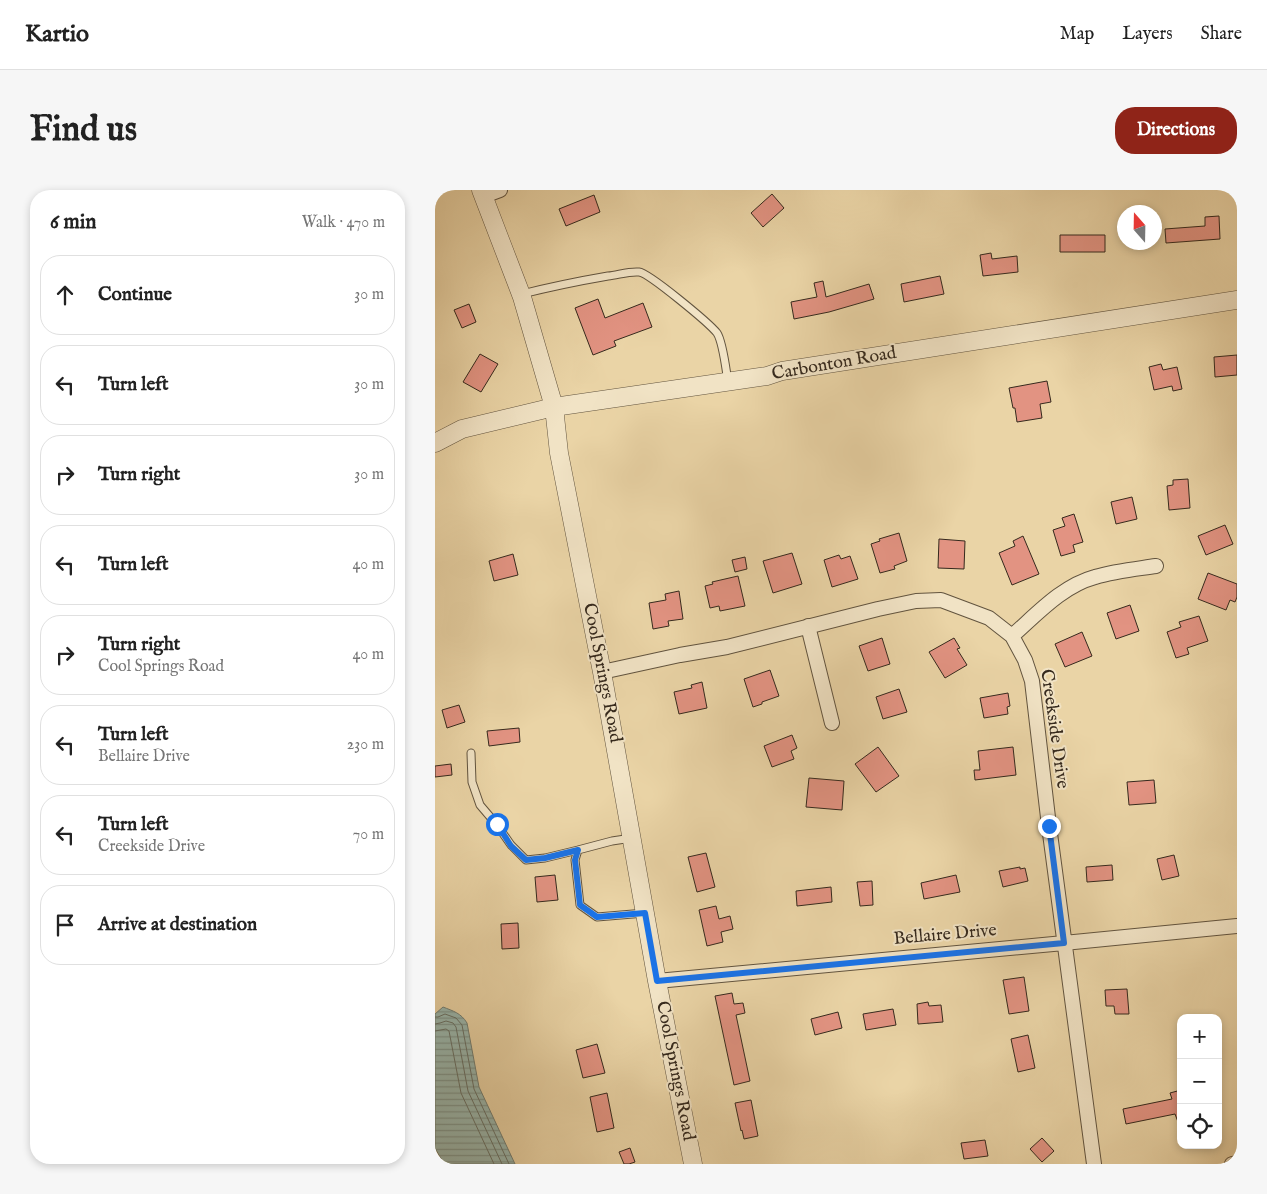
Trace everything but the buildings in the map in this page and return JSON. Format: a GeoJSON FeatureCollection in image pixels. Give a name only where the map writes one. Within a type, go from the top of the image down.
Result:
{"type":"FeatureCollection","features":[{"type":"Feature","properties":{"kind":"street","name":"Cool Springs Road"},"geometry":{"type":"LineString","coordinates":[[488,192],[521,294],[554,407],[559,453],[602,672],[657,981],[693,1164]]}},
{"type":"Feature","properties":{"kind":"street","name":"Carbonton Road"},"geometry":{"type":"LineString","coordinates":[[435,443],[462,429],[554,407],[767,376],[782,371],[1237,300]]}},
{"type":"Feature","properties":{"kind":"street"},"geometry":{"type":"LineString","coordinates":[[1011,636],[1055,598],[1072,587],[1095,577],[1156,566]]}},
{"type":"Feature","properties":{"kind":"street","name":"Creekside Drive"},"geometry":{"type":"LineString","coordinates":[[602,672],[679,655],[727,647],[916,601],[941,600],[989,618],[1011,636],[1025,660],[1032,680],[1049,826],[1094,1164]]}},
{"type":"Feature","properties":{"kind":"street"},"geometry":{"type":"LineString","coordinates":[[808,626],[832,723]]}},
{"type":"Feature","properties":{"kind":"street","name":"Bellaire Drive"},"geometry":{"type":"LineString","coordinates":[[657,981],[1237,926]]}},
{"type":"Feature","properties":{"kind":"street"},"geometry":{"type":"LineString","coordinates":[[1232,1164],[1237,1163]]}},
{"type":"Feature","properties":{"kind":"lane"},"geometry":{"type":"LineString","coordinates":[[521,294],[628,273],[644,273],[717,333],[728,382]]}},
{"type":"Feature","properties":{"kind":"lane"},"geometry":{"type":"LineString","coordinates":[[471,753],[472,782],[480,804],[497,824],[511,846],[526,860],[545,858],[632,838]]}},
{"type":"Feature","properties":{"kind":"lane"},"geometry":{"type":"LineString","coordinates":[[578,850],[575,860],[580,905],[597,917],[645,913]]}},
{"type":"Feature","properties":{"kind":"water"},"geometry":{"type":"Polygon","coordinates":[[[443,1007],[459,1015],[467,1023],[479,1087],[515,1164],[444,1164],[435,1148],[435,1014],[443,1007]]]}},
{"type":"Feature","properties":{"kind":"route"},"geometry":{"type":"LineString","coordinates":[[497,824],[511,846],[526,860],[545,858],[578,850],[575,860],[580,905],[597,917],[645,913],[657,981],[1064,943],[1049,826]]}}]}
